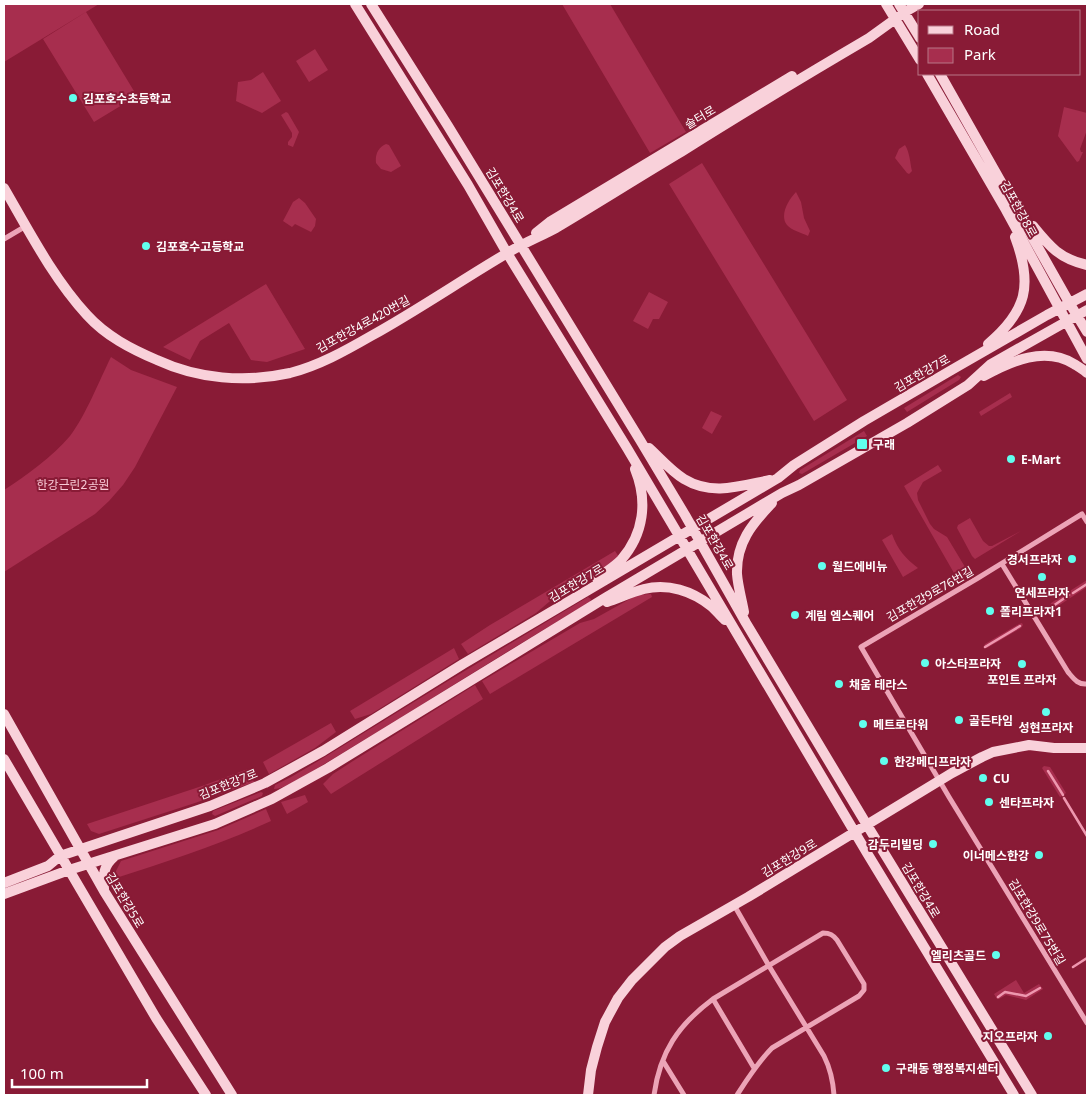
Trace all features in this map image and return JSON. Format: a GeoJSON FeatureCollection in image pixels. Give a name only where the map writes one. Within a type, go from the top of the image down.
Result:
{"type":"FeatureCollection","features":[{"type":"Feature","properties":{"kind":"street"},"geometry":{"type":"LineString","coordinates":[[354,4],[468,185],[507,253],[680,536],[1014,1095]]}},
{"type":"Feature","properties":{"kind":"street","name":"김포한강4로"},"geometry":{"type":"LineString","coordinates":[[371,4],[640,440],[746,623],[1032,1095]]}},
{"type":"Feature","properties":{"kind":"street"},"geometry":{"type":"LineString","coordinates":[[886,4],[918,56]]}},
{"type":"Feature","properties":{"kind":"street","name":"솔터로"},"geometry":{"type":"LineString","coordinates":[[507,253],[553,229],[625,187],[869,38],[896,18],[902,8],[919,4]]}},
{"type":"Feature","properties":{"kind":"street"},"geometry":{"type":"LineString","coordinates":[[902,8],[918,35]]}},
{"type":"Feature","properties":{"kind":"street","name":"김포한강8로"},"geometry":{"type":"LineString","coordinates":[[928,75],[1087,332]]}},
{"type":"Feature","properties":{"kind":"street","name":"김포한강8로"},"geometry":{"type":"LineString","coordinates":[[941,75],[1087,359]]}},
{"type":"Feature","properties":{"kind":"street","name":"김포한강4로420번길"},"geometry":{"type":"LineString","coordinates":[[4,188],[68,292],[88,316],[104,331],[123,344],[164,364],[207,376],[244,379],[291,372],[310,366],[344,351],[384,329],[507,253]]}},
{"type":"Feature","properties":{"kind":"street"},"geometry":{"type":"LineString","coordinates":[[1010,207],[1061,256],[1087,265]]}},
{"type":"Feature","properties":{"kind":"street"},"geometry":{"type":"LineString","coordinates":[[967,361],[1010,323],[1022,300],[1025,274],[1010,207]]}},
{"type":"Feature","properties":{"kind":"street"},"geometry":{"type":"LineString","coordinates":[[4,239],[26,226]]}},
{"type":"Feature","properties":{"kind":"street","name":"김포한강7로"},"geometry":{"type":"LineString","coordinates":[[4,883],[48,866],[60,856],[210,806],[265,783],[323,751],[458,667],[778,478],[794,465],[872,416],[1087,294]]}},
{"type":"Feature","properties":{"kind":"street"},"geometry":{"type":"LineString","coordinates":[[968,385],[991,364],[1087,310]]}},
{"type":"Feature","properties":{"kind":"street"},"geometry":{"type":"LineString","coordinates":[[4,894],[69,870],[215,824],[272,799],[328,768],[687,549],[907,423],[1003,365],[1036,356],[1054,355],[1068,360],[1087,373]]}},
{"type":"Feature","properties":{"kind":"street"},"geometry":{"type":"LineString","coordinates":[[640,440],[683,478],[709,489],[730,488],[778,478]]}},
{"type":"Feature","properties":{"kind":"street"},"geometry":{"type":"LineString","coordinates":[[558,608],[620,561],[635,540],[641,521],[643,501],[638,475],[627,448]]}},
{"type":"Feature","properties":{"kind":"street"},"geometry":{"type":"LineString","coordinates":[[746,623],[737,574],[740,550],[746,534],[756,519],[782,493]]}},
{"type":"Feature","properties":{"kind":"street","name":"김포한강9로76번길"},"geometry":{"type":"LineString","coordinates":[[939,781],[862,646],[1002,564],[1085,512],[1087,522]]}},
{"type":"Feature","properties":{"kind":"street"},"geometry":{"type":"LineString","coordinates":[[1002,564],[1068,672],[1076,682],[1082,685],[1087,684]]}},
{"type":"Feature","properties":{"kind":"street"},"geometry":{"type":"LineString","coordinates":[[587,609],[645,589],[663,586],[690,594],[711,606],[738,634]]}},
{"type":"Feature","properties":{"kind":"street","name":"김포한강5로"},"geometry":{"type":"LineString","coordinates":[[4,714],[104,891],[232,1095]]}},
{"type":"Feature","properties":{"kind":"street","name":"김포한강9로"},"geometry":{"type":"LineString","coordinates":[[588,1095],[596,1047],[605,1022],[618,998],[632,980],[665,947],[680,936],[982,756],[1004,749],[1029,745],[1054,748],[1087,748]]}},
{"type":"Feature","properties":{"kind":"street"},"geometry":{"type":"LineString","coordinates":[[4,759],[156,1018],[206,1095]]}},
{"type":"Feature","properties":{"kind":"street","name":"김포한강9로75번길"},"geometry":{"type":"LineString","coordinates":[[939,781],[1087,1023]]}},
{"type":"Feature","properties":{"kind":"street"},"geometry":{"type":"LineString","coordinates":[[104,891],[103,874],[105,868],[110,860],[117,855]]}},
{"type":"Feature","properties":{"kind":"street"},"geometry":{"type":"LineString","coordinates":[[734,905],[824,1056],[834,1082],[834,1095]]}},
{"type":"Feature","properties":{"kind":"street"},"geometry":{"type":"LineString","coordinates":[[654,1095],[656,1080],[663,1060],[684,1024],[696,1011],[823,933],[828,933],[838,940],[864,984],[864,990],[859,996],[772,1048],[754,1068],[737,1095]]}},
{"type":"Feature","properties":{"kind":"street"},"geometry":{"type":"LineString","coordinates":[[713,999],[754,1068]]}},
{"type":"Feature","properties":{"kind":"street"},"geometry":{"type":"LineString","coordinates":[[663,1060],[684,1095]]}},
{"type":"Feature","properties":{"kind":"green space"},"geometry":{"type":"Polygon","coordinates":[[[4,4],[99,4],[4,62],[4,4]]]}},
{"type":"Feature","properties":{"kind":"green space"},"geometry":{"type":"Polygon","coordinates":[[[562,4],[610,4],[686,132],[650,153],[562,4]]]}},
{"type":"Feature","properties":{"kind":"green space"},"geometry":{"type":"Polygon","coordinates":[[[86,12],[137,96],[94,122],[43,39],[86,12]]]}},
{"type":"Feature","properties":{"kind":"green space"},"geometry":{"type":"Polygon","coordinates":[[[315,49],[328,70],[309,82],[296,61],[315,49]]]}},
{"type":"Feature","properties":{"kind":"green space"},"geometry":{"type":"Polygon","coordinates":[[[263,72],[281,101],[262,113],[236,101],[238,82],[251,80],[263,72]]]}},
{"type":"Feature","properties":{"kind":"green space"},"geometry":{"type":"Polygon","coordinates":[[[1064,107],[1087,113],[1087,130],[1080,149],[1083,152],[1077,162],[1058,136],[1064,107]]]}},
{"type":"Feature","properties":{"kind":"green space"},"geometry":{"type":"Polygon","coordinates":[[[286,112],[299,132],[293,147],[288,145],[292,133],[281,115],[286,112]]]}},
{"type":"Feature","properties":{"kind":"green space"},"geometry":{"type":"Polygon","coordinates":[[[386,144],[389,145],[401,166],[391,172],[381,169],[376,163],[378,152],[386,144]]]}},
{"type":"Feature","properties":{"kind":"green space"},"geometry":{"type":"Polygon","coordinates":[[[905,145],[912,171],[909,174],[895,158],[899,149],[905,145]]]}},
{"type":"Feature","properties":{"kind":"green space"},"geometry":{"type":"Polygon","coordinates":[[[702,163],[847,400],[814,421],[669,184],[702,163]]]}},
{"type":"Feature","properties":{"kind":"green space"},"geometry":{"type":"Polygon","coordinates":[[[796,192],[810,231],[808,236],[791,228],[785,221],[784,212],[796,192]]]}},
{"type":"Feature","properties":{"kind":"green space"},"geometry":{"type":"Polygon","coordinates":[[[299,198],[305,203],[316,219],[315,226],[311,232],[295,224],[292,227],[283,221],[293,202],[299,198]]]}},
{"type":"Feature","properties":{"kind":"green space"},"geometry":{"type":"Polygon","coordinates":[[[266,284],[305,349],[267,362],[251,360],[229,323],[200,341],[190,360],[163,347],[266,284]]]}},
{"type":"Feature","properties":{"kind":"green space"},"geometry":{"type":"Polygon","coordinates":[[[649,292],[668,302],[659,319],[653,319],[648,329],[633,321],[649,292]]]}},
{"type":"Feature","properties":{"kind":"green space","name":"한강근린2공원"},"geometry":{"type":"Polygon","coordinates":[[[111,357],[131,370],[177,387],[135,467],[109,501],[95,514],[4,572],[4,490],[39,465],[70,436],[87,408],[111,357]]]}},
{"type":"Feature","properties":{"kind":"green space"},"geometry":{"type":"Polygon","coordinates":[[[958,375],[961,377],[959,380],[907,412],[904,408],[958,375]]]}},
{"type":"Feature","properties":{"kind":"green space"},"geometry":{"type":"Polygon","coordinates":[[[1010,393],[1012,397],[981,416],[979,412],[1010,393]]]}},
{"type":"Feature","properties":{"kind":"green space"},"geometry":{"type":"Polygon","coordinates":[[[711,411],[722,416],[712,434],[702,428],[711,411]]]}},
{"type":"Feature","properties":{"kind":"green space"},"geometry":{"type":"Polygon","coordinates":[[[864,431],[867,436],[802,474],[799,473],[800,470],[864,431]]]}},
{"type":"Feature","properties":{"kind":"green space"},"geometry":{"type":"Polygon","coordinates":[[[938,465],[942,471],[923,482],[917,493],[918,500],[930,524],[934,529],[947,537],[965,567],[954,573],[904,486],[938,465]]]}},
{"type":"Feature","properties":{"kind":"green space"},"geometry":{"type":"Polygon","coordinates":[[[970,518],[983,541],[989,546],[1021,531],[975,559],[957,528],[958,525],[970,518]]]}},
{"type":"Feature","properties":{"kind":"green space"},"geometry":{"type":"Polygon","coordinates":[[[892,534],[902,553],[918,568],[903,577],[882,540],[892,534]]]}},
{"type":"Feature","properties":{"kind":"green space"},"geometry":{"type":"Polygon","coordinates":[[[615,551],[619,557],[556,596],[536,613],[468,654],[461,644],[490,625],[615,551]]]}},
{"type":"Feature","properties":{"kind":"green space"},"geometry":{"type":"Polygon","coordinates":[[[1087,580],[1087,587],[1051,609],[1051,603],[1087,580]]]}},
{"type":"Feature","properties":{"kind":"green space"},"geometry":{"type":"Polygon","coordinates":[[[651,594],[652,597],[490,694],[482,681],[580,623],[594,619],[637,595],[651,594]]]}},
{"type":"Feature","properties":{"kind":"green space"},"geometry":{"type":"Polygon","coordinates":[[[588,597],[591,599],[590,602],[396,721],[286,786],[274,789],[275,785],[320,760],[588,597]]]}},
{"type":"Feature","properties":{"kind":"green space"},"geometry":{"type":"Polygon","coordinates":[[[1022,623],[1021,628],[985,648],[985,644],[1022,623]]]}},
{"type":"Feature","properties":{"kind":"green space"},"geometry":{"type":"Polygon","coordinates":[[[454,648],[459,659],[371,714],[355,719],[350,711],[454,648]]]}},
{"type":"Feature","properties":{"kind":"green space"},"geometry":{"type":"Polygon","coordinates":[[[475,685],[483,699],[331,794],[323,784],[333,774],[475,685]]]}},
{"type":"Feature","properties":{"kind":"green space"},"geometry":{"type":"Polygon","coordinates":[[[331,723],[336,732],[315,748],[269,774],[263,762],[331,723]]]}},
{"type":"Feature","properties":{"kind":"green space"},"geometry":{"type":"Polygon","coordinates":[[[1044,766],[1050,767],[1066,793],[1063,795],[1049,770],[1047,770],[1062,796],[1060,797],[1042,768],[1044,766]]]}},
{"type":"Feature","properties":{"kind":"green space"},"geometry":{"type":"Polygon","coordinates":[[[248,769],[254,782],[195,803],[99,834],[91,831],[87,824],[202,786],[248,769]]]}},
{"type":"Feature","properties":{"kind":"green space"},"geometry":{"type":"Polygon","coordinates":[[[261,792],[263,793],[262,796],[215,816],[212,814],[213,811],[261,792]]]}},
{"type":"Feature","properties":{"kind":"green space"},"geometry":{"type":"Polygon","coordinates":[[[305,795],[308,802],[287,814],[281,802],[305,795]]]}},
{"type":"Feature","properties":{"kind":"green space"},"geometry":{"type":"Polygon","coordinates":[[[266,809],[271,821],[214,845],[116,878],[115,873],[121,861],[218,830],[266,809]]]}},
{"type":"Feature","properties":{"kind":"green space"},"geometry":{"type":"Polygon","coordinates":[[[1016,980],[1024,993],[1039,984],[1043,989],[1026,1000],[1006,995],[997,999],[994,994],[1016,980]]]}},
{"type":"Feature","properties":{"kind":"waterway"},"geometry":{"type":"LineString","coordinates":[[1073,593],[1087,584]]}},
{"type":"Feature","properties":{"kind":"waterway"},"geometry":{"type":"LineString","coordinates":[[1053,606],[1069,595]]}},
{"type":"Feature","properties":{"kind":"waterway"},"geometry":{"type":"LineString","coordinates":[[985,647],[1020,626]]}},
{"type":"Feature","properties":{"kind":"waterway"},"geometry":{"type":"LineString","coordinates":[[1048,771],[1063,795]]}},
{"type":"Feature","properties":{"kind":"waterway"},"geometry":{"type":"LineString","coordinates":[[1064,798],[1087,836]]}},
{"type":"Feature","properties":{"kind":"waterway"},"geometry":{"type":"LineString","coordinates":[[1073,967],[1087,958]]}},
{"type":"Feature","properties":{"kind":"waterway"},"geometry":{"type":"LineString","coordinates":[[998,997],[1005,992],[1026,996],[1040,988]]}},
{"type":"Feature","properties":{"kind":"place","name":"김포호수초등학교"},"geometry":{"type":"Point","coordinates":[73,98]}},
{"type":"Feature","properties":{"kind":"place","name":"김포호수고등학교"},"geometry":{"type":"Point","coordinates":[146,246]}},
{"type":"Feature","properties":{"kind":"place","name":"구래"},"geometry":{"type":"Point","coordinates":[862,444]}},
{"type":"Feature","properties":{"kind":"place","name":"E-Mart"},"geometry":{"type":"Point","coordinates":[1011,459]}},
{"type":"Feature","properties":{"kind":"place","name":"경서프라자"},"geometry":{"type":"Point","coordinates":[1072,559]}},
{"type":"Feature","properties":{"kind":"place","name":"월드에비뉴"},"geometry":{"type":"Point","coordinates":[822,566]}},
{"type":"Feature","properties":{"kind":"place","name":"연세프라자"},"geometry":{"type":"Point","coordinates":[1042,577]}},
{"type":"Feature","properties":{"kind":"place","name":"폴리프라자1"},"geometry":{"type":"Point","coordinates":[990,611]}},
{"type":"Feature","properties":{"kind":"place","name":"계림 엠스퀘어"},"geometry":{"type":"Point","coordinates":[795,615]}},
{"type":"Feature","properties":{"kind":"place","name":"아스타프라자"},"geometry":{"type":"Point","coordinates":[925,663]}},
{"type":"Feature","properties":{"kind":"place","name":"포인트 프라자"},"geometry":{"type":"Point","coordinates":[1022,664]}},
{"type":"Feature","properties":{"kind":"place","name":"채움 테라스"},"geometry":{"type":"Point","coordinates":[839,684]}},
{"type":"Feature","properties":{"kind":"place","name":"성현프라자"},"geometry":{"type":"Point","coordinates":[1046,712]}},
{"type":"Feature","properties":{"kind":"place","name":"골든타임"},"geometry":{"type":"Point","coordinates":[959,720]}},
{"type":"Feature","properties":{"kind":"place","name":"메트로타워"},"geometry":{"type":"Point","coordinates":[863,724]}},
{"type":"Feature","properties":{"kind":"place","name":"한강메디프라자"},"geometry":{"type":"Point","coordinates":[884,761]}},
{"type":"Feature","properties":{"kind":"place","name":"CU"},"geometry":{"type":"Point","coordinates":[983,778]}},
{"type":"Feature","properties":{"kind":"place","name":"센타프라자"},"geometry":{"type":"Point","coordinates":[989,802]}},
{"type":"Feature","properties":{"kind":"place","name":"감두리빌딩"},"geometry":{"type":"Point","coordinates":[933,844]}},
{"type":"Feature","properties":{"kind":"place","name":"이너메스한강"},"geometry":{"type":"Point","coordinates":[1039,855]}},
{"type":"Feature","properties":{"kind":"place","name":"엘리츠골드"},"geometry":{"type":"Point","coordinates":[996,955]}},
{"type":"Feature","properties":{"kind":"place","name":"지오프라자"},"geometry":{"type":"Point","coordinates":[1048,1036]}},
{"type":"Feature","properties":{"kind":"place","name":"구래동 행정복지센터"},"geometry":{"type":"Point","coordinates":[886,1068]}}]}
